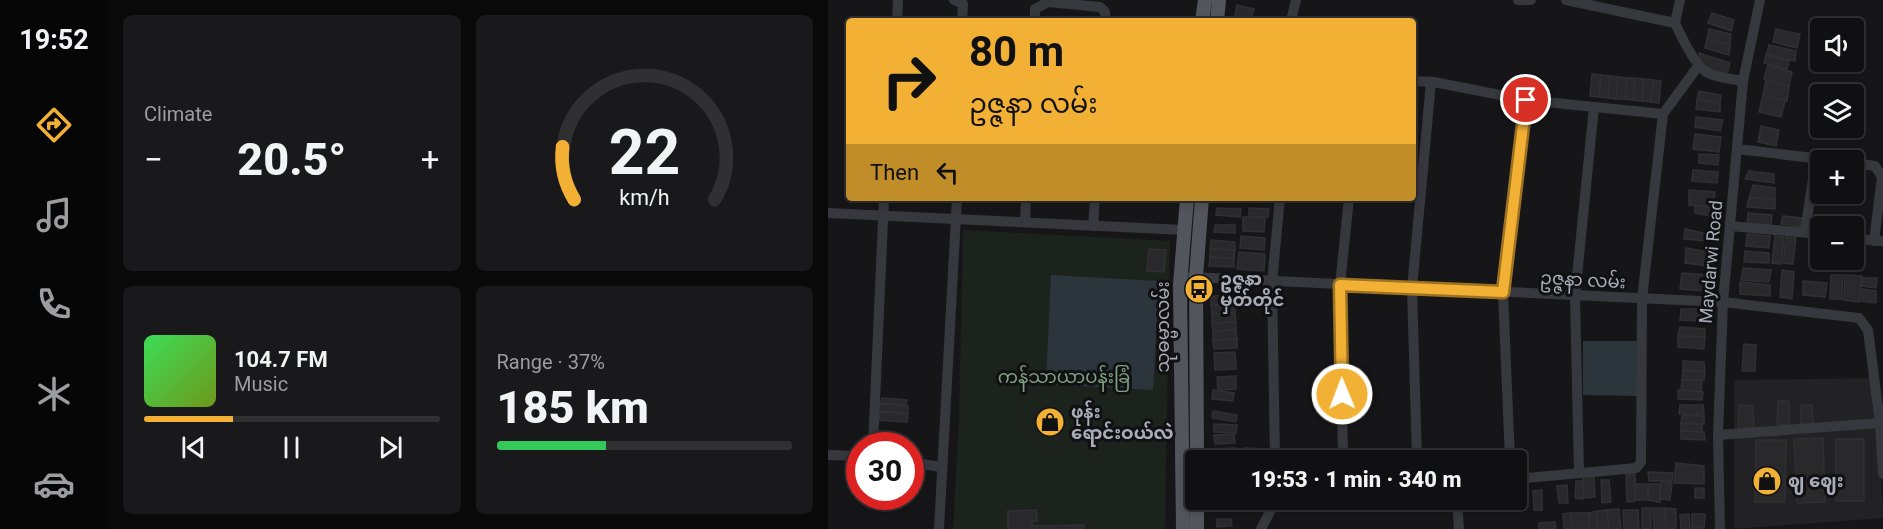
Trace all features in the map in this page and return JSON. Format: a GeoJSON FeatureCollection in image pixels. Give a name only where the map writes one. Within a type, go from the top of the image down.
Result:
{"type":"FeatureCollection","features":[{"type":"Feature","properties":{"kind":"main road"},"geometry":{"type":"LineString","coordinates":[[1202,18],[1205,0]]}},
{"type":"Feature","properties":{"kind":"main road"},"geometry":{"type":"LineString","coordinates":[[1217,18],[1219,0]]}},
{"type":"Feature","properties":{"kind":"main road","name":"သုဓမ္မာလမ်း"},"geometry":{"type":"LineString","coordinates":[[1183,529],[1181,276],[1187,201]]}},
{"type":"Feature","properties":{"kind":"main road","name":"သုဓမ္မာလမ်း"},"geometry":{"type":"LineString","coordinates":[[1197,450],[1196,277],[1202,201]]}},
{"type":"Feature","properties":{"kind":"main road"},"geometry":{"type":"LineString","coordinates":[[1197,510],[1197,529]]}},
{"type":"Feature","properties":{"kind":"street"},"geometry":{"type":"LineString","coordinates":[[897,18],[898,0]]}},
{"type":"Feature","properties":{"kind":"street"},"geometry":{"type":"LineString","coordinates":[[954,0],[963,4],[962,18]]}},
{"type":"Feature","properties":{"kind":"street"},"geometry":{"type":"LineString","coordinates":[[1293,18],[1296,0]]}},
{"type":"Feature","properties":{"kind":"street"},"geometry":{"type":"LineString","coordinates":[[1518,0],[1531,0]]}},
{"type":"Feature","properties":{"kind":"street"},"geometry":{"type":"LineString","coordinates":[[1566,0],[1611,5],[1676,23]]}},
{"type":"Feature","properties":{"kind":"street"},"geometry":{"type":"LineString","coordinates":[[1680,0],[1676,23],[1683,40],[1703,70],[1743,81]]}},
{"type":"Feature","properties":{"kind":"street","name":"Maydarwi Road"},"geometry":{"type":"LineString","coordinates":[[1720,529],[1718,435],[1723,302],[1743,81],[1760,0]]}},
{"type":"Feature","properties":{"kind":"street"},"geometry":{"type":"LineString","coordinates":[[1035,18],[1035,9],[1048,2],[1100,7],[1106,16]]}},
{"type":"Feature","properties":{"kind":"street"},"geometry":{"type":"LineString","coordinates":[[1527,478],[1636,468],[1641,462],[1642,299],[1664,114],[1700,65]]}},
{"type":"Feature","properties":{"kind":"street"},"geometry":{"type":"LineString","coordinates":[[1416,81],[1526,100],[1664,114]]}},
{"type":"Feature","properties":{"kind":"street"},"geometry":{"type":"LineString","coordinates":[[1417,450],[1412,288],[1431,82]]}},
{"type":"Feature","properties":{"kind":"street"},"geometry":{"type":"LineString","coordinates":[[1509,450],[1503,292],[1526,100]]}},
{"type":"Feature","properties":{"kind":"street"},"geometry":{"type":"LineString","coordinates":[[1579,473],[1575,296],[1594,107]]}},
{"type":"Feature","properties":{"kind":"street"},"geometry":{"type":"LineString","coordinates":[[1737,149],[1810,158]]}},
{"type":"Feature","properties":{"kind":"street"},"geometry":{"type":"LineString","coordinates":[[1864,164],[1875,166],[1882,177],[1879,241],[1864,240]]}},
{"type":"Feature","properties":{"kind":"street"},"geometry":{"type":"LineString","coordinates":[[1805,232],[1810,199]]}},
{"type":"Feature","properties":{"kind":"street"},"geometry":{"type":"LineString","coordinates":[[874,432],[884,201]]}},
{"type":"Feature","properties":{"kind":"street"},"geometry":{"type":"LineString","coordinates":[[939,529],[957,201]]}},
{"type":"Feature","properties":{"kind":"street"},"geometry":{"type":"LineString","coordinates":[[1025,222],[1026,201]]}},
{"type":"Feature","properties":{"kind":"street"},"geometry":{"type":"LineString","coordinates":[[1093,226],[1095,201]]}},
{"type":"Feature","properties":{"kind":"street"},"geometry":{"type":"LineString","coordinates":[[1275,450],[1272,282],[1280,201]]}},
{"type":"Feature","properties":{"kind":"street"},"geometry":{"type":"LineString","coordinates":[[1343,450],[1340,285],[1349,201]]}},
{"type":"Feature","properties":{"kind":"street"},"geometry":{"type":"LineString","coordinates":[[828,213],[1184,230]]}},
{"type":"Feature","properties":{"kind":"street"},"geometry":{"type":"LineString","coordinates":[[1730,226],[1810,233]]}},
{"type":"Feature","properties":{"kind":"street","name":"ဥဇ္ဇနာ လမ်း"},"geometry":{"type":"LineString","coordinates":[[1181,276],[1723,302],[1859,318],[1868,330],[1880,423]]}},
{"type":"Feature","properties":{"kind":"street"},"geometry":{"type":"LineString","coordinates":[[1718,435],[1880,423],[1883,474]]}},
{"type":"Feature","properties":{"kind":"street"},"geometry":{"type":"LineString","coordinates":[[828,455],[846,456]]}},
{"type":"Feature","properties":{"kind":"street"},"geometry":{"type":"LineString","coordinates":[[924,464],[941,467]]}},
{"type":"Feature","properties":{"kind":"street"},"geometry":{"type":"LineString","coordinates":[[1261,529],[1271,510]]}},
{"type":"Feature","properties":{"kind":"street"},"geometry":{"type":"LineString","coordinates":[[1458,510],[1459,529]]}},
{"type":"Feature","properties":{"kind":"shaded area"},"geometry":{"type":"Polygon","coordinates":[[[1051,275],[1159,281],[1153,390],[1046,384],[1051,275]]]}},
{"type":"Feature","properties":{"kind":"shaded area"},"geometry":{"type":"Polygon","coordinates":[[[1583,341],[1638,341],[1638,396],[1583,395],[1583,341]]]}},
{"type":"Feature","properties":{"kind":"shaded area"},"geometry":{"type":"Polygon","coordinates":[[[1877,378],[1883,518],[1734,529],[1734,380],[1877,378]]]}},
{"type":"Feature","properties":{"kind":"green space","name":"ကန်သာယာပန်းခြံ"},"geometry":{"type":"Polygon","coordinates":[[[963,230],[1170,241],[1165,529],[953,529],[959,422],[963,230]]]}},
{"type":"Feature","properties":{"kind":"building"},"geometry":{"type":"Polygon","coordinates":[[[1237,5],[1254,9],[1252,18],[1234,18],[1237,5]]]}},
{"type":"Feature","properties":{"kind":"building"},"geometry":{"type":"Polygon","coordinates":[[[1712,13],[1734,20],[1731,31],[1708,23],[1712,13]]]}},
{"type":"Feature","properties":{"kind":"building"},"geometry":{"type":"Polygon","coordinates":[[[1709,29],[1731,34],[1730,45],[1707,39],[1709,29]]]}},
{"type":"Feature","properties":{"kind":"building"},"geometry":{"type":"Polygon","coordinates":[[[1776,29],[1800,34],[1797,48],[1773,42],[1776,29]]]}},
{"type":"Feature","properties":{"kind":"building"},"geometry":{"type":"Polygon","coordinates":[[[1707,39],[1730,45],[1729,55],[1705,48],[1707,39]]]}},
{"type":"Feature","properties":{"kind":"building"},"geometry":{"type":"Polygon","coordinates":[[[1769,45],[1796,51],[1795,61],[1767,54],[1769,45]]]}},
{"type":"Feature","properties":{"kind":"building"},"geometry":{"type":"Polygon","coordinates":[[[1699,53],[1730,63],[1727,74],[1702,68],[1699,53]]]}},
{"type":"Feature","properties":{"kind":"building"},"geometry":{"type":"Polygon","coordinates":[[[1766,55],[1789,61],[1787,69],[1764,63],[1766,55]]]}},
{"type":"Feature","properties":{"kind":"building"},"geometry":{"type":"Polygon","coordinates":[[[1768,65],[1792,72],[1789,86],[1764,79],[1768,65]]]}},
{"type":"Feature","properties":{"kind":"building"},"geometry":{"type":"Polygon","coordinates":[[[1592,74],[1601,75],[1599,97],[1590,96],[1592,74]]]}},
{"type":"Feature","properties":{"kind":"building"},"geometry":{"type":"Polygon","coordinates":[[[1601,75],[1610,76],[1608,98],[1599,97],[1601,75]]]}},
{"type":"Feature","properties":{"kind":"building"},"geometry":{"type":"Polygon","coordinates":[[[1610,76],[1618,77],[1616,99],[1608,98],[1610,76]]]}},
{"type":"Feature","properties":{"kind":"building"},"geometry":{"type":"Polygon","coordinates":[[[1618,77],[1627,78],[1625,99],[1616,99],[1618,77]]]}},
{"type":"Feature","properties":{"kind":"building"},"geometry":{"type":"Polygon","coordinates":[[[1627,78],[1635,78],[1633,100],[1625,99],[1627,78]]]}},
{"type":"Feature","properties":{"kind":"building"},"geometry":{"type":"Polygon","coordinates":[[[1635,78],[1644,79],[1642,101],[1633,100],[1635,78]]]}},
{"type":"Feature","properties":{"kind":"building"},"geometry":{"type":"Polygon","coordinates":[[[1644,79],[1653,80],[1651,102],[1642,101],[1644,79]]]}},
{"type":"Feature","properties":{"kind":"building"},"geometry":{"type":"Polygon","coordinates":[[[1653,80],[1661,81],[1659,103],[1651,102],[1653,80]]]}},
{"type":"Feature","properties":{"kind":"building"},"geometry":{"type":"Polygon","coordinates":[[[1766,80],[1789,86],[1787,101],[1763,95],[1766,80]]]}},
{"type":"Feature","properties":{"kind":"building"},"geometry":{"type":"Polygon","coordinates":[[[1699,91],[1721,95],[1720,103],[1697,99],[1699,91]]]}},
{"type":"Feature","properties":{"kind":"building"},"geometry":{"type":"Polygon","coordinates":[[[1763,95],[1785,101],[1781,117],[1759,112],[1763,95]]]}},
{"type":"Feature","properties":{"kind":"building"},"geometry":{"type":"Polygon","coordinates":[[[1697,99],[1720,103],[1720,112],[1696,109],[1697,99]]]}},
{"type":"Feature","properties":{"kind":"building"},"geometry":{"type":"Polygon","coordinates":[[[1696,117],[1723,120],[1720,131],[1695,127],[1696,117]]]}},
{"type":"Feature","properties":{"kind":"building"},"geometry":{"type":"Polygon","coordinates":[[[1761,126],[1779,130],[1776,146],[1758,142],[1761,126]]]}},
{"type":"Feature","properties":{"kind":"building"},"geometry":{"type":"Polygon","coordinates":[[[1695,134],[1721,137],[1719,152],[1693,149],[1695,134]]]}},
{"type":"Feature","properties":{"kind":"building"},"geometry":{"type":"Polygon","coordinates":[[[1699,154],[1719,155],[1718,165],[1699,163],[1699,154]]]}},
{"type":"Feature","properties":{"kind":"building"},"geometry":{"type":"Polygon","coordinates":[[[1693,170],[1718,172],[1717,183],[1692,181],[1693,170]]]}},
{"type":"Feature","properties":{"kind":"building"},"geometry":{"type":"Polygon","coordinates":[[[1749,171],[1774,174],[1774,183],[1745,179],[1749,171]]]}},
{"type":"Feature","properties":{"kind":"building"},"geometry":{"type":"Polygon","coordinates":[[[1753,185],[1775,188],[1775,199],[1749,198],[1753,185]]]}},
{"type":"Feature","properties":{"kind":"building"},"geometry":{"type":"Polygon","coordinates":[[[1689,190],[1715,192],[1713,207],[1689,205],[1689,190]]]}},
{"type":"Feature","properties":{"kind":"building"},"geometry":{"type":"Polygon","coordinates":[[[1749,198],[1775,199],[1775,209],[1747,207],[1749,198]]]}},
{"type":"Feature","properties":{"kind":"building"},"geometry":{"type":"Polygon","coordinates":[[[1695,206],[1713,207],[1713,216],[1695,213],[1695,206]]]}},
{"type":"Feature","properties":{"kind":"building"},"geometry":{"type":"Polygon","coordinates":[[[1217,208],[1241,209],[1240,217],[1216,215],[1217,208]]]}},
{"type":"Feature","properties":{"kind":"building"},"geometry":{"type":"Polygon","coordinates":[[[1249,208],[1269,209],[1268,217],[1249,217],[1249,208]]]}},
{"type":"Feature","properties":{"kind":"building"},"geometry":{"type":"Polygon","coordinates":[[[1748,213],[1772,215],[1771,225],[1747,223],[1748,213]]]}},
{"type":"Feature","properties":{"kind":"building"},"geometry":{"type":"Polygon","coordinates":[[[1783,216],[1802,218],[1801,227],[1781,224],[1783,216]]]}},
{"type":"Feature","properties":{"kind":"building"},"geometry":{"type":"Polygon","coordinates":[[[1243,217],[1265,218],[1264,232],[1243,231],[1243,217]]]}},
{"type":"Feature","properties":{"kind":"building"},"geometry":{"type":"Polygon","coordinates":[[[1215,225],[1235,225],[1235,233],[1214,232],[1215,225]]]}},
{"type":"Feature","properties":{"kind":"building"},"geometry":{"type":"Polygon","coordinates":[[[1685,229],[1708,234],[1706,241],[1684,239],[1685,229]]]}},
{"type":"Feature","properties":{"kind":"building"},"geometry":{"type":"Polygon","coordinates":[[[1747,234],[1770,236],[1769,248],[1746,246],[1747,234]]]}},
{"type":"Feature","properties":{"kind":"building"},"geometry":{"type":"Polygon","coordinates":[[[1241,236],[1265,238],[1264,250],[1240,248],[1241,236]]]}},
{"type":"Feature","properties":{"kind":"building"},"geometry":{"type":"Polygon","coordinates":[[[1775,236],[1784,237],[1781,264],[1772,263],[1775,236]]]}},
{"type":"Feature","properties":{"kind":"building"},"geometry":{"type":"Polygon","coordinates":[[[1786,237],[1796,238],[1793,264],[1783,263],[1786,237]]]}},
{"type":"Feature","properties":{"kind":"building"},"geometry":{"type":"Polygon","coordinates":[[[1211,240],[1235,242],[1235,250],[1210,249],[1211,240]]]}},
{"type":"Feature","properties":{"kind":"building"},"geometry":{"type":"Polygon","coordinates":[[[1686,248],[1709,252],[1708,266],[1685,263],[1686,248]]]}},
{"type":"Feature","properties":{"kind":"building"},"geometry":{"type":"Polygon","coordinates":[[[1149,249],[1166,250],[1164,272],[1147,271],[1149,249]]]}},
{"type":"Feature","properties":{"kind":"building"},"geometry":{"type":"Polygon","coordinates":[[[1210,249],[1235,250],[1234,259],[1210,257],[1210,249]]]}},
{"type":"Feature","properties":{"kind":"building"},"geometry":{"type":"Polygon","coordinates":[[[1745,251],[1769,253],[1769,263],[1744,262],[1745,251]]]}},
{"type":"Feature","properties":{"kind":"building"},"geometry":{"type":"Polygon","coordinates":[[[1239,252],[1265,254],[1264,271],[1237,269],[1239,252]]]}},
{"type":"Feature","properties":{"kind":"building"},"geometry":{"type":"Polygon","coordinates":[[[1210,257],[1234,259],[1234,267],[1209,266],[1210,257]]]}},
{"type":"Feature","properties":{"kind":"building"},"geometry":{"type":"Polygon","coordinates":[[[1743,268],[1771,270],[1769,282],[1741,280],[1743,268]]]}},
{"type":"Feature","properties":{"kind":"building"},"geometry":{"type":"Polygon","coordinates":[[[1782,270],[1794,272],[1792,299],[1780,297],[1782,270]]]}},
{"type":"Feature","properties":{"kind":"building"},"geometry":{"type":"Polygon","coordinates":[[[1682,273],[1708,275],[1706,291],[1680,289],[1682,273]]]}},
{"type":"Feature","properties":{"kind":"building"},"geometry":{"type":"Polygon","coordinates":[[[1831,275],[1843,275],[1842,299],[1830,299],[1831,275]]]}},
{"type":"Feature","properties":{"kind":"building"},"geometry":{"type":"Polygon","coordinates":[[[1845,275],[1862,276],[1859,302],[1844,300],[1845,275]]]}},
{"type":"Feature","properties":{"kind":"building"},"geometry":{"type":"Polygon","coordinates":[[[1863,278],[1877,278],[1876,288],[1862,286],[1863,278]]]}},
{"type":"Feature","properties":{"kind":"building"},"geometry":{"type":"Polygon","coordinates":[[[1803,281],[1827,283],[1825,297],[1803,295],[1803,281]]]}},
{"type":"Feature","properties":{"kind":"building"},"geometry":{"type":"Polygon","coordinates":[[[1740,282],[1770,285],[1770,296],[1740,294],[1740,282]]]}},
{"type":"Feature","properties":{"kind":"building"},"geometry":{"type":"Polygon","coordinates":[[[1862,289],[1876,291],[1876,303],[1861,301],[1862,289]]]}},
{"type":"Feature","properties":{"kind":"building"},"geometry":{"type":"Polygon","coordinates":[[[1235,295],[1235,304],[1211,305],[1211,296],[1235,295]]]}},
{"type":"Feature","properties":{"kind":"building"},"geometry":{"type":"Polygon","coordinates":[[[1235,304],[1235,313],[1212,314],[1211,305],[1235,304]]]}},
{"type":"Feature","properties":{"kind":"building"},"geometry":{"type":"Polygon","coordinates":[[[1681,309],[1705,309],[1706,321],[1680,320],[1681,309]]]}},
{"type":"Feature","properties":{"kind":"building"},"geometry":{"type":"Polygon","coordinates":[[[1235,313],[1236,322],[1212,323],[1212,314],[1235,313]]]}},
{"type":"Feature","properties":{"kind":"building"},"geometry":{"type":"Polygon","coordinates":[[[1236,322],[1236,330],[1213,331],[1212,323],[1236,322]]]}},
{"type":"Feature","properties":{"kind":"building"},"geometry":{"type":"Polygon","coordinates":[[[1680,327],[1705,329],[1705,337],[1678,336],[1680,327]]]}},
{"type":"Feature","properties":{"kind":"building"},"geometry":{"type":"Polygon","coordinates":[[[1236,330],[1237,339],[1213,340],[1213,331],[1236,330]]]}},
{"type":"Feature","properties":{"kind":"building"},"geometry":{"type":"Polygon","coordinates":[[[1678,336],[1705,337],[1704,349],[1678,347],[1678,336]]]}},
{"type":"Feature","properties":{"kind":"building"},"geometry":{"type":"Polygon","coordinates":[[[1237,339],[1237,348],[1214,349],[1213,340],[1237,339]]]}},
{"type":"Feature","properties":{"kind":"building"},"geometry":{"type":"Polygon","coordinates":[[[1744,344],[1756,345],[1755,371],[1742,371],[1744,344]]]}},
{"type":"Feature","properties":{"kind":"building"},"geometry":{"type":"Polygon","coordinates":[[[1235,352],[1236,369],[1215,370],[1214,353],[1235,352]]]}},
{"type":"Feature","properties":{"kind":"building"},"geometry":{"type":"Polygon","coordinates":[[[1683,361],[1704,362],[1705,372],[1683,370],[1683,361]]]}},
{"type":"Feature","properties":{"kind":"building"},"geometry":{"type":"Polygon","coordinates":[[[1683,370],[1705,372],[1704,380],[1682,380],[1683,370]]]}},
{"type":"Feature","properties":{"kind":"building"},"geometry":{"type":"Polygon","coordinates":[[[1236,376],[1236,389],[1218,390],[1217,377],[1236,376]]]}},
{"type":"Feature","properties":{"kind":"building"},"geometry":{"type":"Polygon","coordinates":[[[1682,380],[1702,381],[1701,392],[1681,390],[1682,380]]]}},
{"type":"Feature","properties":{"kind":"building"},"geometry":{"type":"Polygon","coordinates":[[[1213,390],[1234,393],[1233,401],[1212,399],[1213,390]]]}},
{"type":"Feature","properties":{"kind":"building"},"geometry":{"type":"Polygon","coordinates":[[[1678,390],[1703,392],[1702,400],[1678,399],[1678,390]]]}},
{"type":"Feature","properties":{"kind":"building"},"geometry":{"type":"Polygon","coordinates":[[[882,398],[907,400],[906,405],[881,403],[882,398]]]}},
{"type":"Feature","properties":{"kind":"building"},"geometry":{"type":"Polygon","coordinates":[[[1778,401],[1789,401],[1789,425],[1777,424],[1778,401]]]}},
{"type":"Feature","properties":{"kind":"building"},"geometry":{"type":"Polygon","coordinates":[[[880,404],[908,406],[908,413],[879,411],[880,404]]]}},
{"type":"Feature","properties":{"kind":"building"},"geometry":{"type":"Polygon","coordinates":[[[1680,405],[1703,405],[1704,414],[1679,414],[1680,405]]]}},
{"type":"Feature","properties":{"kind":"building"},"geometry":{"type":"Polygon","coordinates":[[[1739,405],[1753,406],[1754,427],[1738,429],[1739,405]]]}},
{"type":"Feature","properties":{"kind":"building"},"geometry":{"type":"Polygon","coordinates":[[[1801,405],[1812,405],[1813,426],[1801,426],[1801,405]]]}},
{"type":"Feature","properties":{"kind":"building"},"geometry":{"type":"Polygon","coordinates":[[[1213,411],[1237,415],[1236,422],[1212,418],[1213,411]]]}},
{"type":"Feature","properties":{"kind":"building"},"geometry":{"type":"Polygon","coordinates":[[[880,412],[908,414],[907,422],[879,420],[880,412]]]}},
{"type":"Feature","properties":{"kind":"building"},"geometry":{"type":"Polygon","coordinates":[[[1682,415],[1704,416],[1704,424],[1681,424],[1682,415]]]}},
{"type":"Feature","properties":{"kind":"building"},"geometry":{"type":"Polygon","coordinates":[[[1214,424],[1237,425],[1236,433],[1214,432],[1214,424]]]}},
{"type":"Feature","properties":{"kind":"building"},"geometry":{"type":"Polygon","coordinates":[[[1681,424],[1702,424],[1702,432],[1681,431],[1681,424]]]}},
{"type":"Feature","properties":{"kind":"building"},"geometry":{"type":"Polygon","coordinates":[[[1681,431],[1704,432],[1705,440],[1681,439],[1681,431]]]}},
{"type":"Feature","properties":{"kind":"building"},"geometry":{"type":"Polygon","coordinates":[[[1234,434],[1235,443],[1215,444],[1214,435],[1234,434]]]}},
{"type":"Feature","properties":{"kind":"building"},"geometry":{"type":"Polygon","coordinates":[[[1823,438],[1825,502],[1797,503],[1794,439],[1823,438]]]}},
{"type":"Feature","properties":{"kind":"building"},"geometry":{"type":"Polygon","coordinates":[[[1836,439],[1864,439],[1864,501],[1836,501],[1836,439]]]}},
{"type":"Feature","properties":{"kind":"building"},"geometry":{"type":"Polygon","coordinates":[[[1756,440],[1786,440],[1785,502],[1755,502],[1756,440]]]}},
{"type":"Feature","properties":{"kind":"building"},"geometry":{"type":"Polygon","coordinates":[[[1235,448],[1235,450],[1213,450],[1235,448]]]}},
{"type":"Feature","properties":{"kind":"building"},"geometry":{"type":"Polygon","coordinates":[[[1244,448],[1266,449],[1266,450],[1244,450],[1244,448]]]}},
{"type":"Feature","properties":{"kind":"building"},"geometry":{"type":"Polygon","coordinates":[[[1676,463],[1704,466],[1704,484],[1674,483],[1676,463]]]}},
{"type":"Feature","properties":{"kind":"building"},"geometry":{"type":"Polygon","coordinates":[[[1648,472],[1673,473],[1672,481],[1649,481],[1648,472]]]}},
{"type":"Feature","properties":{"kind":"building"},"geometry":{"type":"Polygon","coordinates":[[[1626,474],[1635,474],[1635,501],[1627,502],[1626,474]]]}},
{"type":"Feature","properties":{"kind":"building"},"geometry":{"type":"Polygon","coordinates":[[[1594,476],[1595,497],[1584,498],[1583,477],[1594,476]]]}},
{"type":"Feature","properties":{"kind":"building"},"geometry":{"type":"Polygon","coordinates":[[[1601,480],[1609,480],[1611,502],[1602,503],[1601,480]]]}},
{"type":"Feature","properties":{"kind":"building"},"geometry":{"type":"Polygon","coordinates":[[[1576,481],[1583,481],[1583,499],[1575,498],[1576,481]]]}},
{"type":"Feature","properties":{"kind":"building"},"geometry":{"type":"Polygon","coordinates":[[[1661,482],[1672,483],[1670,500],[1660,499],[1661,482]]]}},
{"type":"Feature","properties":{"kind":"building"},"geometry":{"type":"Polygon","coordinates":[[[1635,484],[1648,484],[1648,500],[1635,500],[1635,484]]]}},
{"type":"Feature","properties":{"kind":"building"},"geometry":{"type":"Polygon","coordinates":[[[1648,484],[1660,484],[1660,502],[1648,500],[1648,484]]]}},
{"type":"Feature","properties":{"kind":"building"},"geometry":{"type":"Polygon","coordinates":[[[1567,485],[1568,503],[1559,503],[1557,486],[1567,485]]]}},
{"type":"Feature","properties":{"kind":"building"},"geometry":{"type":"Polygon","coordinates":[[[1695,488],[1704,488],[1704,498],[1695,498],[1695,488]]]}},
{"type":"Feature","properties":{"kind":"building"},"geometry":{"type":"Polygon","coordinates":[[[1542,490],[1542,510],[1534,510],[1533,491],[1542,490]]]}},
{"type":"Feature","properties":{"kind":"building"},"geometry":{"type":"Polygon","coordinates":[[[1642,508],[1651,508],[1651,529],[1642,529],[1642,508]]]}},
{"type":"Feature","properties":{"kind":"building"},"geometry":{"type":"Polygon","coordinates":[[[1653,508],[1665,508],[1665,529],[1654,529],[1653,508]]]}},
{"type":"Feature","properties":{"kind":"building"},"geometry":{"type":"Polygon","coordinates":[[[1665,508],[1676,509],[1676,529],[1667,529],[1665,508]]]}},
{"type":"Feature","properties":{"kind":"building"},"geometry":{"type":"Polygon","coordinates":[[[1619,509],[1621,529],[1609,529],[1607,510],[1619,509]]]}},
{"type":"Feature","properties":{"kind":"building"},"geometry":{"type":"Polygon","coordinates":[[[1036,510],[1037,521],[1032,521],[1032,526],[1084,525],[1084,529],[1008,529],[1008,511],[1036,510]]]}},
{"type":"Feature","properties":{"kind":"building"},"geometry":{"type":"Polygon","coordinates":[[[1607,510],[1609,529],[1598,529],[1597,511],[1607,510]]]}},
{"type":"Feature","properties":{"kind":"building"},"geometry":{"type":"Polygon","coordinates":[[[1623,510],[1638,510],[1639,529],[1624,529],[1623,510]]]}},
{"type":"Feature","properties":{"kind":"building"},"geometry":{"type":"Polygon","coordinates":[[[1597,511],[1598,529],[1589,529],[1589,513],[1597,511]]]}},
{"type":"Feature","properties":{"kind":"building"},"geometry":{"type":"Polygon","coordinates":[[[1571,513],[1589,513],[1589,529],[1572,529],[1571,513]]]}},
{"type":"Feature","properties":{"kind":"building"},"geometry":{"type":"Polygon","coordinates":[[[1571,513],[1572,529],[1564,529],[1563,514],[1571,513]]]}},
{"type":"Feature","properties":{"kind":"building"},"geometry":{"type":"Polygon","coordinates":[[[1689,514],[1690,529],[1681,529],[1680,515],[1689,514]]]}},
{"type":"Feature","properties":{"kind":"building"},"geometry":{"type":"Polygon","coordinates":[[[1692,514],[1705,514],[1704,528],[1692,528],[1692,514]]]}},
{"type":"Feature","properties":{"kind":"building"},"geometry":{"type":"Polygon","coordinates":[[[1217,519],[1231,519],[1232,526],[1217,527],[1217,519]]]}},
{"type":"Feature","properties":{"kind":"building"},"geometry":{"type":"Polygon","coordinates":[[[1555,522],[1556,529],[1539,529],[1539,523],[1555,522]]]}},
{"type":"Feature","properties":{"kind":"place","name":"ဥဇ္ဇနာ မှတ်တိုင်"},"geometry":{"type":"Point","coordinates":[1199,289]}},
{"type":"Feature","properties":{"kind":"place","name":"ဖုန်း ရောင်းဝယ်လဲ"},"geometry":{"type":"Point","coordinates":[1050,422]}},
{"type":"Feature","properties":{"kind":"place","name":"ဈ ဈေး"},"geometry":{"type":"Point","coordinates":[1767,481]}},
{"type":"Feature","properties":{"kind":"route"},"geometry":{"type":"LineString","coordinates":[[1342,394],[1340,285],[1503,292],[1526,100]]}}]}
